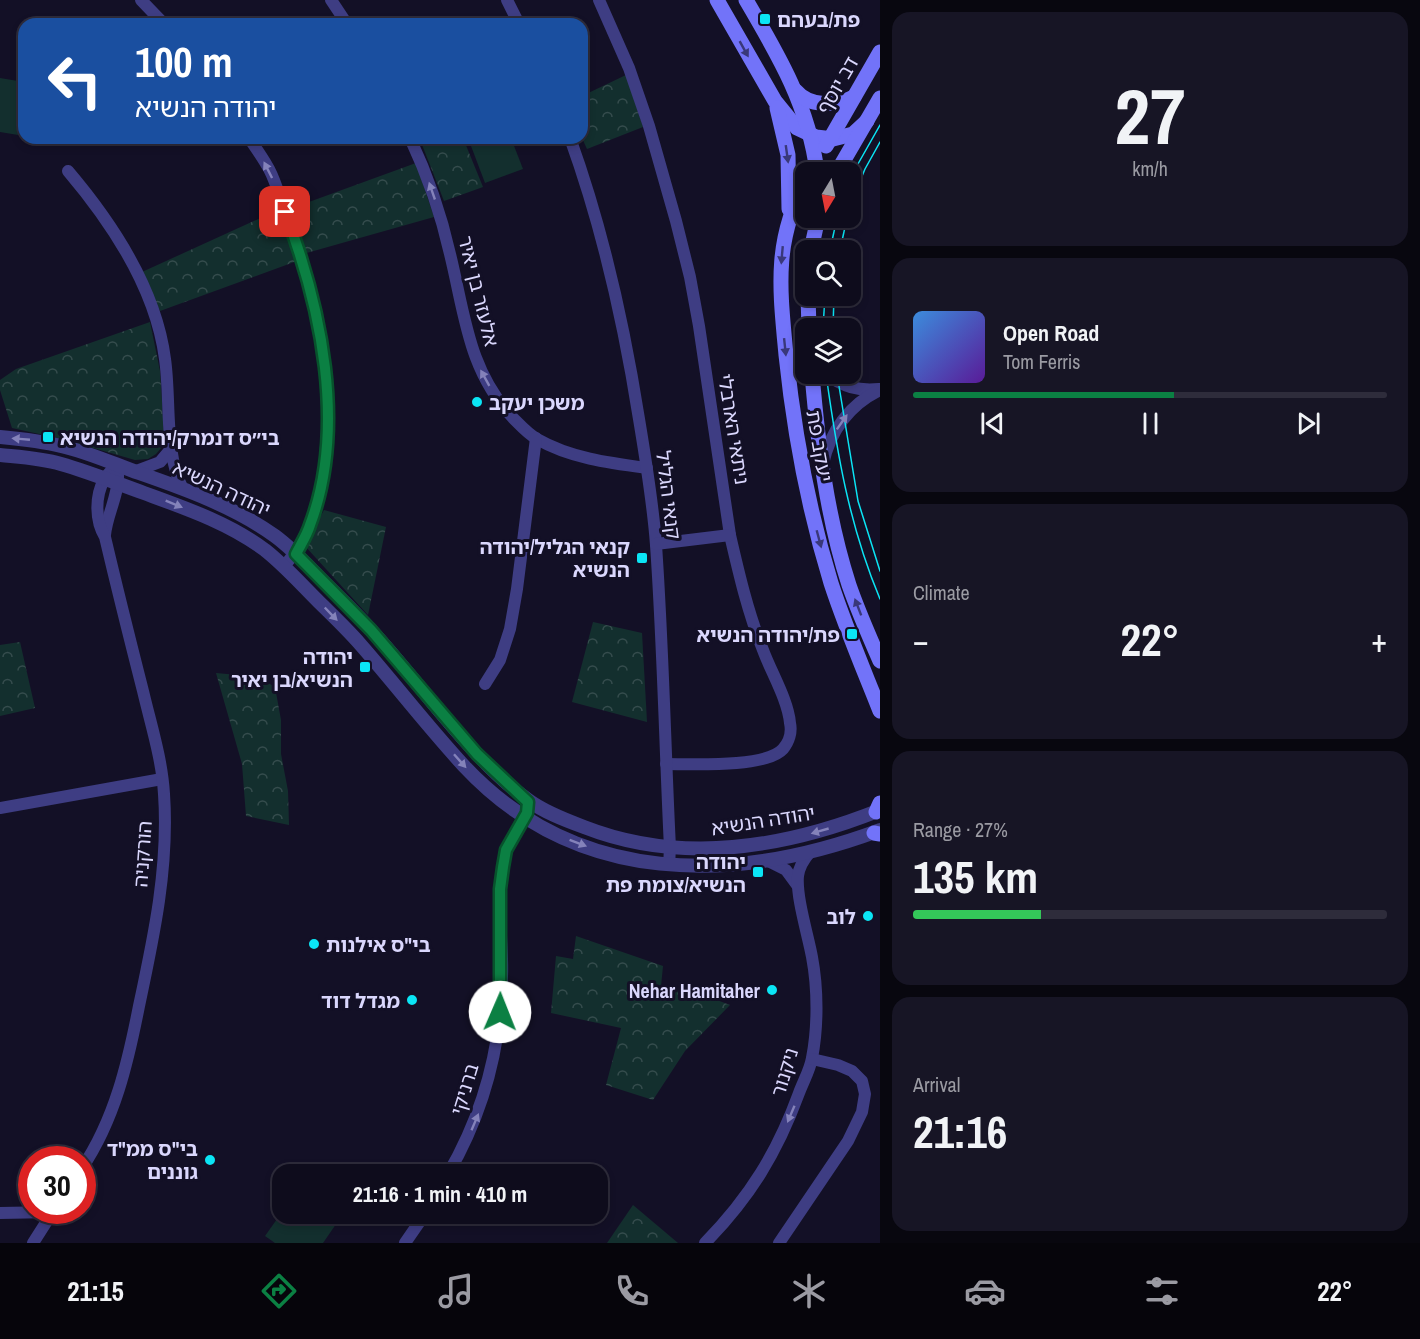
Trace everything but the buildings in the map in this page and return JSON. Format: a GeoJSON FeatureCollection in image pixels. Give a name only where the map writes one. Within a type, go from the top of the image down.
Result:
{"type":"FeatureCollection","features":[{"type":"Feature","properties":{"kind":"main road"},"geometry":{"type":"LineString","coordinates":[[717,0],[773,97],[792,123],[811,136],[831,139],[851,135],[867,121]]}},
{"type":"Feature","properties":{"kind":"main road"},"geometry":{"type":"LineString","coordinates":[[746,0],[795,89],[811,136],[814,162]]}},
{"type":"Feature","properties":{"kind":"main road","name":"דב יוסף"},"geometry":{"type":"LineString","coordinates":[[831,139],[880,52]]}},
{"type":"Feature","properties":{"kind":"main road"},"geometry":{"type":"LineString","coordinates":[[795,89],[802,97],[822,103],[843,102],[854,97]]}},
{"type":"Feature","properties":{"kind":"main road"},"geometry":{"type":"LineString","coordinates":[[773,97],[788,155],[790,181],[788,220]]}},
{"type":"Feature","properties":{"kind":"main road"},"geometry":{"type":"LineString","coordinates":[[843,162],[880,98]]}},
{"type":"Feature","properties":{"kind":"main road"},"geometry":{"type":"LineString","coordinates":[[819,162],[831,139]]}},
{"type":"Feature","properties":{"kind":"main road","name":"יעקב פת"},"geometry":{"type":"LineString","coordinates":[[795,205],[788,220],[782,252],[780,289],[791,400],[801,467],[832,584],[880,711]]}},
{"type":"Feature","properties":{"kind":"main road","name":"יעקב פת"},"geometry":{"type":"LineString","coordinates":[[813,384],[822,468],[840,550],[850,585],[880,662]]}},
{"type":"Feature","properties":{"kind":"street"},"geometry":{"type":"LineString","coordinates":[[141,0],[159,18]]}},
{"type":"Feature","properties":{"kind":"street"},"geometry":{"type":"LineString","coordinates":[[331,0],[342,18]]}},
{"type":"Feature","properties":{"kind":"street"},"geometry":{"type":"LineString","coordinates":[[507,0],[516,18]]}},
{"type":"Feature","properties":{"kind":"street","name":"ניתאי הארבלי"},"geometry":{"type":"LineString","coordinates":[[599,0],[628,68],[649,126],[682,243],[699,326],[730,535],[743,590],[791,724],[789,739],[781,751],[766,758],[740,763],[666,764]]}},
{"type":"Feature","properties":{"kind":"street"},"geometry":{"type":"LineString","coordinates":[[253,144],[269,171],[297,242],[314,300],[321,341],[327,404],[326,456],[318,501],[310,527],[296,554],[284,566]]}},
{"type":"Feature","properties":{"kind":"street","name":"אלעזר בן יאיר"},"geometry":{"type":"LineString","coordinates":[[413,144],[433,190],[474,357],[505,408],[536,438],[562,450],[588,458],[647,468]]}},
{"type":"Feature","properties":{"kind":"street","name":"קנאי הגליל"},"geometry":{"type":"LineString","coordinates":[[572,144],[587,188],[620,317],[647,468],[656,544],[669,865]]}},
{"type":"Feature","properties":{"kind":"street"},"geometry":{"type":"LineString","coordinates":[[68,171],[85,191],[128,254],[154,312],[165,357],[169,390],[171,449],[176,472],[183,489]]}},
{"type":"Feature","properties":{"kind":"street"},"geometry":{"type":"LineString","coordinates":[[843,384],[864,390],[880,389]]}},
{"type":"Feature","properties":{"kind":"street"},"geometry":{"type":"LineString","coordinates":[[822,468],[830,441],[843,419],[859,402],[880,389]]}},
{"type":"Feature","properties":{"kind":"street","name":"יהודה הנשיא"},"geometry":{"type":"LineString","coordinates":[[0,437],[32,440],[64,447],[136,471],[183,489],[250,520],[274,536],[296,554],[371,630],[477,754],[528,800],[568,821],[625,840],[670,848],[704,849],[761,844],[825,830],[879,809]]}},
{"type":"Feature","properties":{"kind":"street"},"geometry":{"type":"LineString","coordinates":[[485,684],[500,660],[510,629],[536,438]]}},
{"type":"Feature","properties":{"kind":"street"},"geometry":{"type":"LineString","coordinates":[[136,471],[156,464],[166,457],[171,449]]}},
{"type":"Feature","properties":{"kind":"street","name":"יהודה הנשיא"},"geometry":{"type":"LineString","coordinates":[[0,454],[59,463],[118,484],[195,512],[242,535],[264,549],[284,566],[358,642],[464,766],[494,795],[525,819],[561,836],[607,853],[669,865],[709,867],[768,861],[810,852],[878,832]]}},
{"type":"Feature","properties":{"kind":"street"},"geometry":{"type":"LineString","coordinates":[[104,479],[117,465]]}},
{"type":"Feature","properties":{"kind":"street","name":"הורקניה"},"geometry":{"type":"LineString","coordinates":[[105,537],[118,484],[117,465]]}},
{"type":"Feature","properties":{"kind":"street","name":"הורקניה"},"geometry":{"type":"LineString","coordinates":[[96,1147],[112,1110],[132,1041],[149,963],[166,849],[158,750],[105,537],[100,529],[97,511],[104,479]]}},
{"type":"Feature","properties":{"kind":"street"},"geometry":{"type":"LineString","coordinates":[[656,544],[730,535]]}},
{"type":"Feature","properties":{"kind":"street"},"geometry":{"type":"LineString","coordinates":[[0,808],[162,779]]}},
{"type":"Feature","properties":{"kind":"street","name":"ברניקי"},"geometry":{"type":"LineString","coordinates":[[453,1164],[482,1106],[495,1051],[500,1012],[500,889],[506,850],[525,819],[528,800]]}},
{"type":"Feature","properties":{"kind":"street","name":"ניקנור"},"geometry":{"type":"LineString","coordinates":[[705,1243],[726,1222],[748,1194],[771,1158],[812,1059],[815,1023],[814,970],[798,886],[799,870],[810,852]]}},
{"type":"Feature","properties":{"kind":"street"},"geometry":{"type":"LineString","coordinates":[[768,861],[786,870],[798,886]]}},
{"type":"Feature","properties":{"kind":"street"},"geometry":{"type":"LineString","coordinates":[[779,1243],[848,1141],[862,1112],[865,1094],[862,1081],[852,1071],[812,1059]]}},
{"type":"Feature","properties":{"kind":"street"},"geometry":{"type":"LineString","coordinates":[[0,1212],[18,1212]]}},
{"type":"Feature","properties":{"kind":"street"},"geometry":{"type":"LineString","coordinates":[[33,1243],[45,1224]]}},
{"type":"Feature","properties":{"kind":"street"},"geometry":{"type":"LineString","coordinates":[[405,1243],[418,1224]]}},
{"type":"Feature","properties":{"kind":"green space"},"geometry":{"type":"Polygon","coordinates":[[[626,75],[643,127],[587,149],[585,144],[588,144],[588,93],[626,75]]]}},
{"type":"Feature","properties":{"kind":"green space"},"geometry":{"type":"Polygon","coordinates":[[[0,78],[18,81],[18,135],[0,132],[0,78]]]}},
{"type":"Feature","properties":{"kind":"green space"},"geometry":{"type":"Polygon","coordinates":[[[422,144],[465,144],[483,187],[444,201],[422,144]]]}},
{"type":"Feature","properties":{"kind":"green space"},"geometry":{"type":"Polygon","coordinates":[[[470,144],[513,144],[523,169],[485,183],[470,144]]]}},
{"type":"Feature","properties":{"kind":"green space"},"geometry":{"type":"Polygon","coordinates":[[[416,163],[434,217],[303,254],[287,210],[416,163]]]}},
{"type":"Feature","properties":{"kind":"green space"},"geometry":{"type":"Polygon","coordinates":[[[278,210],[297,261],[160,311],[142,272],[278,210]]]}},
{"type":"Feature","properties":{"kind":"green space"},"geometry":{"type":"Polygon","coordinates":[[[150,322],[160,371],[164,432],[161,448],[156,454],[148,459],[135,460],[62,439],[12,428],[0,390],[0,380],[16,369],[150,322]]]}},
{"type":"Feature","properties":{"kind":"green space"},"geometry":{"type":"Polygon","coordinates":[[[324,510],[386,527],[368,615],[305,546],[324,510]]]}},
{"type":"Feature","properties":{"kind":"green space"},"geometry":{"type":"Polygon","coordinates":[[[593,622],[642,633],[647,722],[572,702],[593,622]]]}},
{"type":"Feature","properties":{"kind":"green space"},"geometry":{"type":"Polygon","coordinates":[[[20,642],[35,708],[0,716],[0,645],[20,642]]]}},
{"type":"Feature","properties":{"kind":"green space"},"geometry":{"type":"Polygon","coordinates":[[[216,673],[258,677],[275,687],[281,720],[281,754],[288,791],[289,825],[246,816],[242,764],[216,673]]]}},
{"type":"Feature","properties":{"kind":"green space"},"geometry":{"type":"Polygon","coordinates":[[[576,936],[663,966],[661,986],[693,991],[730,1005],[685,1051],[653,1100],[606,1085],[621,1028],[551,1013],[556,956],[573,959],[576,936]]]}},
{"type":"Feature","properties":{"kind":"green space"},"geometry":{"type":"Polygon","coordinates":[[[633,1205],[678,1243],[607,1243],[633,1205]]]}},
{"type":"Feature","properties":{"kind":"green space"},"geometry":{"type":"Polygon","coordinates":[[[274,1224],[336,1224],[323,1243],[275,1243],[265,1236],[274,1224]]]}},
{"type":"Feature","properties":{"kind":"tram line"},"geometry":{"type":"LineString","coordinates":[[859,162],[880,125]]}},
{"type":"Feature","properties":{"kind":"tram line"},"geometry":{"type":"LineString","coordinates":[[861,179],[880,142]]}},
{"type":"Feature","properties":{"kind":"tram line"},"geometry":{"type":"LineString","coordinates":[[832,240],[835,228]]}},
{"type":"Feature","properties":{"kind":"tram line"},"geometry":{"type":"LineString","coordinates":[[842,240],[845,228]]}},
{"type":"Feature","properties":{"kind":"tram line"},"geometry":{"type":"LineString","coordinates":[[824,306],[824,318]]}},
{"type":"Feature","properties":{"kind":"tram line"},"geometry":{"type":"LineString","coordinates":[[833,318],[834,306]]}},
{"type":"Feature","properties":{"kind":"tram line"},"geometry":{"type":"LineString","coordinates":[[828,384],[852,516],[880,599]]}},
{"type":"Feature","properties":{"kind":"tram line"},"geometry":{"type":"LineString","coordinates":[[839,384],[858,501],[880,571]]}},
{"type":"Feature","properties":{"kind":"place","name":"פת/בעהם"},"geometry":{"type":"Point","coordinates":[765,19]}},
{"type":"Feature","properties":{"kind":"place","name":"משכן יעקב"},"geometry":{"type":"Point","coordinates":[477,402]}},
{"type":"Feature","properties":{"kind":"place","name":"בי״ס דנמרק/יהודה הנשיא"},"geometry":{"type":"Point","coordinates":[48,437]}},
{"type":"Feature","properties":{"kind":"place","name":"קנאי הגליל/יהודה הנשיא"},"geometry":{"type":"Point","coordinates":[642,558]}},
{"type":"Feature","properties":{"kind":"place","name":"פת/יהודה הנשיא"},"geometry":{"type":"Point","coordinates":[852,634]}},
{"type":"Feature","properties":{"kind":"place","name":"יהודה הנשיא/בן יאיר"},"geometry":{"type":"Point","coordinates":[365,667]}},
{"type":"Feature","properties":{"kind":"place","name":"יהודה הנשיא/צומת פת"},"geometry":{"type":"Point","coordinates":[758,872]}},
{"type":"Feature","properties":{"kind":"place","name":"לוב"},"geometry":{"type":"Point","coordinates":[868,916]}},
{"type":"Feature","properties":{"kind":"place","name":"בי\"ס אילנות"},"geometry":{"type":"Point","coordinates":[314,944]}},
{"type":"Feature","properties":{"kind":"place","name":"Nehar Hamitaher"},"geometry":{"type":"Point","coordinates":[772,990]}},
{"type":"Feature","properties":{"kind":"place","name":"מגדל דוד"},"geometry":{"type":"Point","coordinates":[412,1000]}},
{"type":"Feature","properties":{"kind":"place","name":"בי\"ס ממ\"ד גוננים"},"geometry":{"type":"Point","coordinates":[210,1160]}},
{"type":"Feature","properties":{"kind":"route"},"geometry":{"type":"LineString","coordinates":[[285,212],[297,242],[314,300],[321,341],[327,404],[326,456],[318,501],[310,527],[296,554],[371,630],[491,769],[528,800],[525,819],[506,850],[500,889],[502,959],[500,1012]]}}]}
